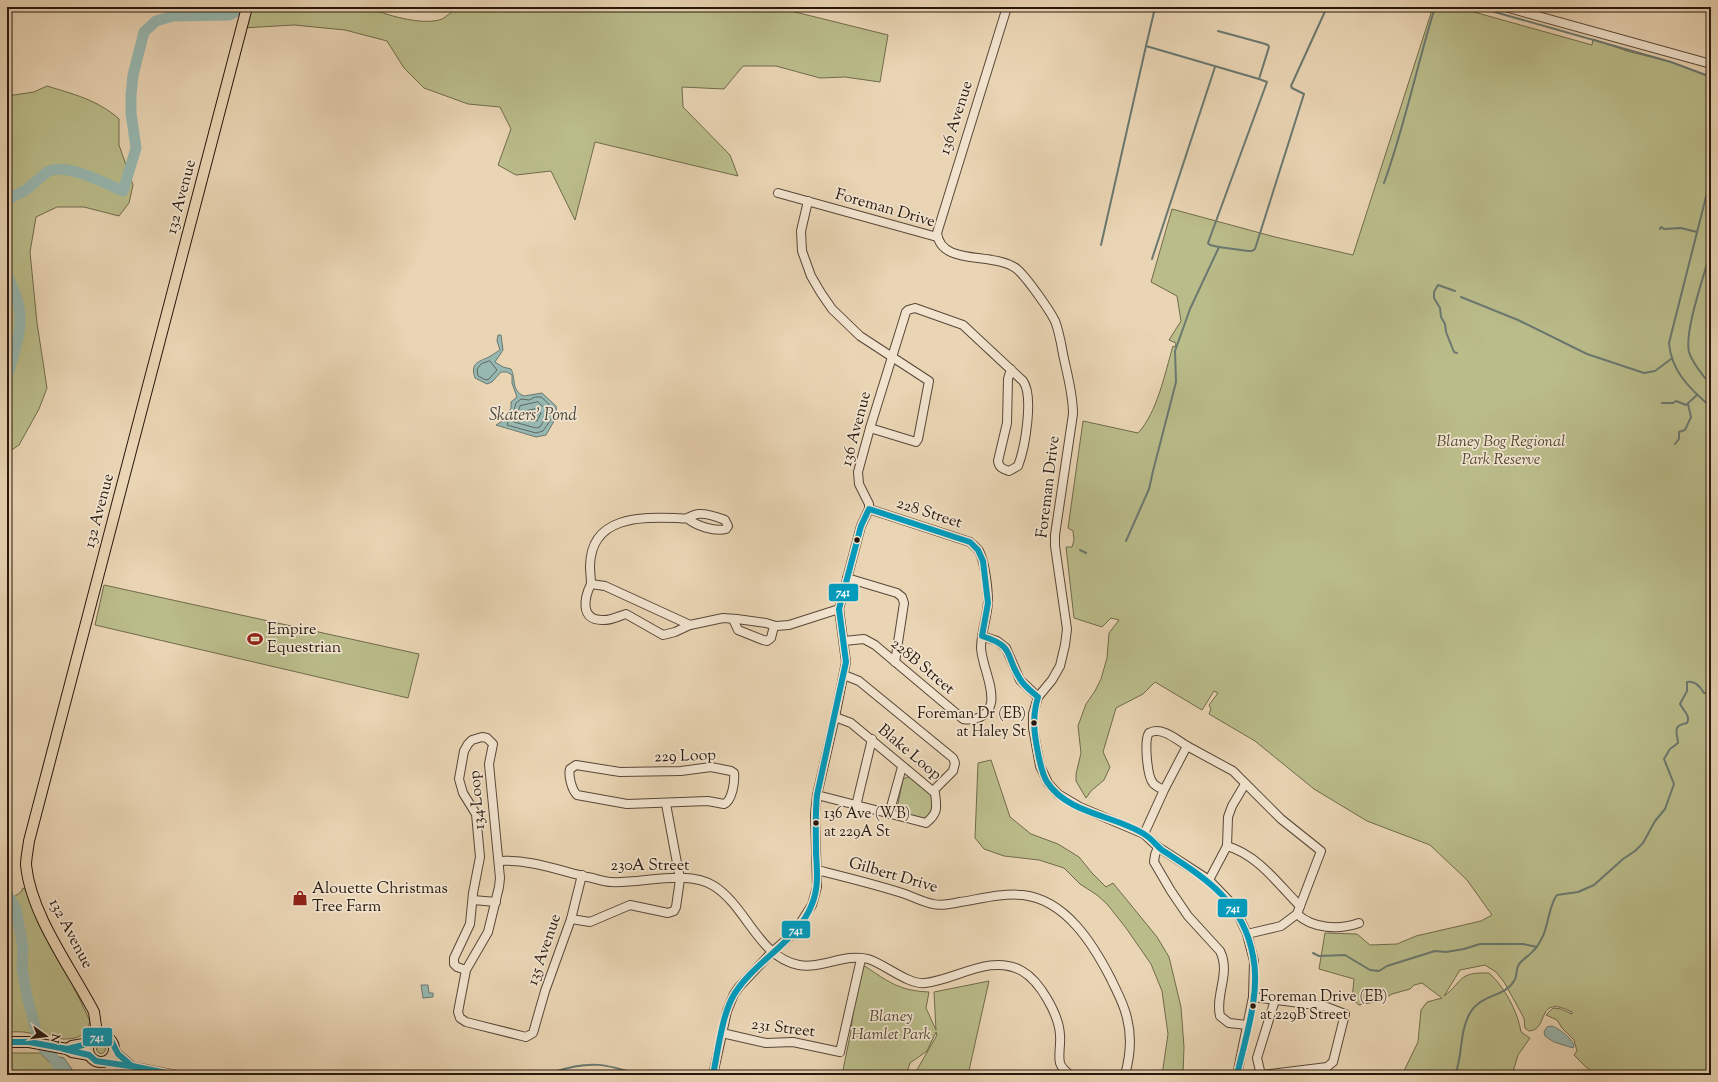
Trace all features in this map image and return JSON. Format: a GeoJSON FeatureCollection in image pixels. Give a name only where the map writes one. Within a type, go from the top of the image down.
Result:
{"type":"FeatureCollection","features":[{"type":"Feature","properties":{"kind":"main road","name":"132 Avenue"},"geometry":{"type":"LineString","coordinates":[[92,1041],[96,1026],[94,1012],[41,915],[28,877],[26,864],[29,841],[247,7]]}},
{"type":"Feature","properties":{"kind":"main road","name":"132 Avenue"},"geometry":{"type":"LineString","coordinates":[[94,1012],[100,1016],[108,1033],[108,1038]]}},
{"type":"Feature","properties":{"kind":"main road"},"geometry":{"type":"LineString","coordinates":[[7,1042],[27,1041],[89,1055],[96,1061],[104,1061],[111,1056],[114,1048],[108,1038],[99,1036],[92,1041],[64,1049]]}},
{"type":"Feature","properties":{"kind":"main road"},"geometry":{"type":"LineString","coordinates":[[89,1055],[88,1049],[92,1041]]}},
{"type":"Feature","properties":{"kind":"street","name":"136 Avenue"},"geometry":{"type":"LineString","coordinates":[[937,237],[938,226],[1007,7]]}},
{"type":"Feature","properties":{"kind":"street"},"geometry":{"type":"LineString","coordinates":[[1505,7],[1711,64]]}},
{"type":"Feature","properties":{"kind":"street","name":"Foreman Drive"},"geometry":{"type":"LineString","coordinates":[[778,193],[937,237],[943,248],[951,253],[995,260],[1017,270],[1052,316],[1060,338],[1073,405],[1065,472],[1055,535],[1055,546],[1067,629],[1060,666],[1052,680],[1038,697],[1033,714],[1033,728],[1040,766],[1048,783],[1058,794],[1070,802],[1144,834],[1158,847],[1209,880],[1234,906],[1247,934],[1254,961],[1254,997],[1237,1075]]}},
{"type":"Feature","properties":{"kind":"street"},"geometry":{"type":"LineString","coordinates":[[808,201],[802,222],[800,241],[805,264],[832,309],[874,346],[893,356],[929,381],[918,439],[916,442],[870,428]]}},
{"type":"Feature","properties":{"kind":"street","name":"136 Avenue"},"geometry":{"type":"LineString","coordinates":[[869,509],[869,504],[858,478],[870,428],[904,316],[908,310],[915,308],[963,325],[1011,369]]}},
{"type":"Feature","properties":{"kind":"street"},"geometry":{"type":"LineString","coordinates":[[1011,369],[1027,386],[1027,414],[1022,456],[1018,466],[1009,471],[999,466],[998,461],[1007,423],[1008,379],[1011,369]]}},
{"type":"Feature","properties":{"kind":"street"},"geometry":{"type":"LineString","coordinates":[[713,1075],[727,1011],[734,994],[772,952],[794,933],[808,912],[817,887],[817,795],[836,717],[846,662],[839,609],[861,526],[869,509]]}},
{"type":"Feature","properties":{"kind":"street","name":"228 Street"},"geometry":{"type":"LineString","coordinates":[[869,509],[970,542],[978,550],[983,561],[988,603],[982,636]]}},
{"type":"Feature","properties":{"kind":"street"},"geometry":{"type":"LineString","coordinates":[[687,518],[697,525],[716,529],[726,529],[728,526],[725,520],[702,513],[687,518],[649,517],[625,520],[614,524],[604,531],[596,542],[592,552],[590,565],[591,584],[586,597],[586,612],[601,621],[626,614],[663,635],[675,632],[690,625],[723,618],[766,623],[774,626],[789,625],[839,609]]}},
{"type":"Feature","properties":{"kind":"street"},"geometry":{"type":"LineString","coordinates":[[847,578],[897,593],[902,598],[904,603],[895,662]]}},
{"type":"Feature","properties":{"kind":"street"},"geometry":{"type":"LineString","coordinates":[[591,584],[605,586],[690,625]]}},
{"type":"Feature","properties":{"kind":"street"},"geometry":{"type":"LineString","coordinates":[[733,619],[738,630],[763,640],[771,638],[774,626]]}},
{"type":"Feature","properties":{"kind":"street"},"geometry":{"type":"LineString","coordinates":[[982,636],[997,640],[1006,648],[1020,680],[1038,697]]}},
{"type":"Feature","properties":{"kind":"street","name":"228B Street"},"geometry":{"type":"LineString","coordinates":[[844,641],[864,639],[875,645],[963,719],[972,720],[980,718],[988,711],[991,703],[991,693],[983,660],[982,636]]}},
{"type":"Feature","properties":{"kind":"street"},"geometry":{"type":"LineString","coordinates":[[844,675],[859,682],[953,758],[955,763],[953,771],[933,791]]}},
{"type":"Feature","properties":{"kind":"street","name":"Blake Loop"},"geometry":{"type":"LineString","coordinates":[[836,717],[851,724],[872,739],[902,767],[935,793],[937,805],[934,816],[926,824],[889,814]]}},
{"type":"Feature","properties":{"kind":"street"},"geometry":{"type":"LineString","coordinates":[[1164,790],[1154,785],[1151,779],[1146,743],[1148,736],[1152,731],[1159,730],[1233,771],[1244,784],[1281,819],[1321,851],[1299,910],[1280,926],[1247,934]]}},
{"type":"Feature","properties":{"kind":"street","name":"134 Loop"},"geometry":{"type":"LineString","coordinates":[[460,1018],[458,1012],[466,970],[488,932],[499,887],[499,860],[494,824],[489,764],[493,744],[491,740],[482,737],[472,740],[464,751],[459,779],[463,793],[476,814],[480,858],[470,924],[454,958],[454,964],[457,967],[466,970]]}},
{"type":"Feature","properties":{"kind":"street"},"geometry":{"type":"LineString","coordinates":[[856,806],[872,739]]}},
{"type":"Feature","properties":{"kind":"street"},"geometry":{"type":"LineString","coordinates":[[1144,834],[1164,790],[1187,746]]}},
{"type":"Feature","properties":{"kind":"street","name":"229 Loop"},"geometry":{"type":"LineString","coordinates":[[576,765],[620,772],[681,772],[711,767],[734,773],[729,800],[724,804],[708,801],[666,804],[627,804],[577,795],[573,790],[569,772],[570,768],[576,765]]}},
{"type":"Feature","properties":{"kind":"street"},"geometry":{"type":"LineString","coordinates":[[817,795],[889,814],[902,767]]}},
{"type":"Feature","properties":{"kind":"street"},"geometry":{"type":"LineString","coordinates":[[1209,880],[1227,846],[1228,817],[1244,784]]}},
{"type":"Feature","properties":{"kind":"street"},"geometry":{"type":"LineString","coordinates":[[571,919],[590,922],[630,905],[668,913],[674,911],[676,907],[680,879],[666,804]]}},
{"type":"Feature","properties":{"kind":"street"},"geometry":{"type":"LineString","coordinates":[[1227,846],[1235,848],[1251,858],[1271,875],[1312,924],[1342,928],[1359,923]]}},
{"type":"Feature","properties":{"kind":"street"},"geometry":{"type":"LineString","coordinates":[[1158,847],[1154,862],[1170,891],[1188,916],[1220,950],[1223,957],[1225,970],[1219,1005],[1220,1016],[1229,1023],[1248,1025]]}},
{"type":"Feature","properties":{"kind":"street","name":"230A Street"},"geometry":{"type":"LineString","coordinates":[[499,860],[516,860],[610,882],[680,879],[700,881],[716,887],[728,899],[772,952],[791,963],[802,965],[828,964],[847,959],[866,959],[881,964],[898,975],[924,983],[991,965],[1009,966],[1022,971],[1035,982],[1048,1000],[1057,1019],[1060,1035],[1060,1062],[1063,1070],[1071,1075]]}},
{"type":"Feature","properties":{"kind":"street","name":"Gilbert Drive"},"geometry":{"type":"LineString","coordinates":[[817,870],[902,893],[934,905],[1003,895],[1024,895],[1050,905],[1066,915],[1081,930],[1099,955],[1121,999],[1127,1019],[1130,1040],[1129,1061],[1125,1075]]}},
{"type":"Feature","properties":{"kind":"street","name":"135 Avenue"},"geometry":{"type":"LineString","coordinates":[[460,1018],[466,1022],[526,1037],[533,1033],[545,991],[571,919],[582,875]]}},
{"type":"Feature","properties":{"kind":"street"},"geometry":{"type":"LineString","coordinates":[[473,900],[496,902]]}},
{"type":"Feature","properties":{"kind":"street","name":"231 Street"},"geometry":{"type":"LineString","coordinates":[[722,1033],[766,1043],[793,1042],[840,1052],[861,959]]}},
{"type":"Feature","properties":{"kind":"street"},"geometry":{"type":"LineString","coordinates":[[1254,997],[1324,1006],[1345,1014],[1333,1062],[1329,1066],[1294,1072],[1261,1075],[1257,1058],[1275,1000]]}},
{"type":"Feature","properties":{"kind":"street"},"geometry":{"type":"LineString","coordinates":[[114,1048],[118,1054],[132,1066]]}},
{"type":"Feature","properties":{"kind":"street"},"geometry":{"type":"LineString","coordinates":[[104,1061],[176,1075]]}},
{"type":"Feature","properties":{"kind":"green space"},"geometry":{"type":"Polygon","coordinates":[[[247,7],[367,7],[383,13],[412,20],[431,21],[444,18],[457,7],[775,7],[888,35],[880,82],[845,77],[820,78],[776,66],[743,66],[724,89],[682,87],[683,107],[730,155],[738,176],[595,142],[575,220],[551,171],[516,175],[498,165],[511,129],[500,107],[468,104],[424,88],[404,68],[387,41],[345,30],[294,25],[242,28],[247,7]]]}},
{"type":"Feature","properties":{"kind":"green space","name":"Blaney Bog Regional Park Reserve"},"geometry":{"type":"Polygon","coordinates":[[[1433,7],[1456,7],[1592,45],[1593,39],[1627,51],[1671,62],[1711,77],[1711,1075],[1598,1075],[1586,1067],[1574,1055],[1577,1051],[1574,1040],[1562,1028],[1557,1020],[1546,1015],[1553,1008],[1561,1009],[1572,1014],[1572,1012],[1560,1007],[1553,1007],[1548,1009],[1539,1025],[1535,1029],[1529,1031],[1525,1028],[1524,1018],[1504,982],[1496,972],[1485,965],[1460,970],[1444,996],[1462,978],[1471,974],[1489,973],[1495,978],[1514,1008],[1521,1032],[1530,1038],[1518,1055],[1512,1075],[1402,1075],[1418,1042],[1421,1010],[1427,1002],[1442,998],[1422,983],[1414,985],[1410,989],[1392,994],[1379,1001],[1359,1005],[1352,999],[1354,979],[1319,969],[1325,933],[1357,934],[1370,945],[1397,944],[1416,936],[1481,921],[1492,915],[1467,880],[1430,845],[1367,821],[1314,789],[1255,741],[1209,714],[1211,709],[1209,705],[1218,693],[1214,691],[1202,710],[1155,682],[1143,694],[1116,708],[1103,752],[1110,767],[1104,780],[1091,791],[1086,798],[1076,781],[1076,774],[1081,753],[1078,726],[1086,704],[1101,679],[1107,658],[1109,633],[1119,620],[1111,618],[1102,627],[1074,618],[1066,547],[1072,547],[1074,540],[1073,531],[1068,528],[1083,421],[1138,433],[1145,425],[1155,404],[1173,346],[1175,347],[1176,343],[1169,340],[1181,321],[1177,296],[1151,282],[1172,209],[1275,237],[1353,255],[1433,7]]]}},
{"type":"Feature","properties":{"kind":"green space"},"geometry":{"type":"Polygon","coordinates":[[[47,86],[94,102],[111,112],[119,119],[119,145],[133,185],[129,203],[119,216],[84,207],[57,207],[36,217],[30,252],[37,323],[47,388],[39,409],[19,445],[7,453],[7,96],[34,92],[47,86]]]}},
{"type":"Feature","properties":{"kind":"green space","name":"Empire Equestrian"},"geometry":{"type":"Polygon","coordinates":[[[104,585],[419,654],[408,698],[95,625],[104,585]]]}},
{"type":"Feature","properties":{"kind":"green space"},"geometry":{"type":"Polygon","coordinates":[[[991,760],[1010,817],[1031,834],[1058,844],[1079,857],[1106,887],[1113,883],[1157,937],[1169,957],[1181,1007],[1184,1047],[1183,1075],[1162,1075],[1168,1034],[1162,991],[1151,964],[1107,904],[1097,895],[1080,884],[1064,868],[1039,860],[1004,856],[984,849],[975,838],[978,763],[991,760]]]}},
{"type":"Feature","properties":{"kind":"green space"},"geometry":{"type":"Polygon","coordinates":[[[908,777],[923,785],[932,794],[933,808],[925,818],[921,819],[913,817],[900,812],[897,808],[903,779],[908,777]]]}},
{"type":"Feature","properties":{"kind":"green space"},"geometry":{"type":"Polygon","coordinates":[[[23,888],[28,892],[90,1021],[86,1030],[81,1036],[65,1039],[24,1032],[7,1032],[7,905],[8,901],[21,892],[23,888]]]}},
{"type":"Feature","properties":{"kind":"green space","name":"Blaney Hamlet Park"},"geometry":{"type":"Polygon","coordinates":[[[865,966],[881,977],[902,988],[929,992],[926,1008],[936,1030],[934,992],[989,981],[968,1075],[914,1075],[937,1035],[936,1032],[927,1051],[910,1063],[906,1075],[842,1075],[851,1031],[857,972],[865,966]]]}},
{"type":"Feature","properties":{"kind":"green space"},"geometry":{"type":"Polygon","coordinates":[[[101,1044],[106,1049],[101,1054],[96,1049],[101,1044]]]}},
{"type":"Feature","properties":{"kind":"green space"},"geometry":{"type":"Polygon","coordinates":[[[7,1053],[40,1053],[63,1075],[7,1075],[7,1053]]]}},
{"type":"Feature","properties":{"kind":"water","name":"Skaters' Pond"},"geometry":{"type":"Polygon","coordinates":[[[498,335],[501,335],[503,350],[495,362],[503,367],[511,369],[517,391],[524,396],[542,393],[556,406],[557,416],[546,435],[536,437],[496,425],[504,420],[506,413],[511,409],[511,402],[517,397],[512,383],[512,375],[507,372],[501,372],[492,382],[487,384],[475,378],[474,366],[478,362],[500,350],[497,341],[498,335]]]}},
{"type":"Feature","properties":{"kind":"water"},"geometry":{"type":"Polygon","coordinates":[[[421,985],[428,985],[429,993],[433,993],[433,997],[423,998],[421,985]]]}},
{"type":"Feature","properties":{"kind":"water"},"geometry":{"type":"Polygon","coordinates":[[[1552,1026],[1562,1031],[1567,1036],[1574,1045],[1573,1048],[1554,1042],[1545,1036],[1544,1032],[1547,1027],[1552,1026]]]}},
{"type":"Feature","properties":{"kind":"water"},"geometry":{"type":"Polygon","coordinates":[[[48,1054],[64,1058],[76,1075],[63,1075],[48,1061],[48,1054]]]}},
{"type":"Feature","properties":{"kind":"waterway"},"geometry":{"type":"LineString","coordinates":[[7,202],[11,198],[25,191],[49,171],[57,169],[87,175],[123,191],[136,148],[131,113],[131,95],[133,75],[144,32],[156,21],[173,16],[229,15],[245,7]]}},
{"type":"Feature","properties":{"kind":"waterway"},"geometry":{"type":"LineString","coordinates":[[1126,541],[1149,489],[1176,382],[1175,351],[1190,309],[1219,247],[1248,251],[1255,249],[1304,94],[1291,86],[1327,7]]}},
{"type":"Feature","properties":{"kind":"waterway"},"geometry":{"type":"LineString","coordinates":[[1384,183],[1398,139],[1435,7]]}},
{"type":"Feature","properties":{"kind":"waterway"},"geometry":{"type":"LineString","coordinates":[[1477,7],[1671,62],[1711,77]]}},
{"type":"Feature","properties":{"kind":"waterway"},"geometry":{"type":"LineString","coordinates":[[1154,12],[1146,46],[1259,79]]}},
{"type":"Feature","properties":{"kind":"waterway"},"geometry":{"type":"LineString","coordinates":[[1218,31],[1262,43],[1268,45],[1269,47],[1259,79],[1267,82],[1208,243],[1219,247]]}},
{"type":"Feature","properties":{"kind":"waterway"},"geometry":{"type":"LineString","coordinates":[[1101,245],[1146,46]]}},
{"type":"Feature","properties":{"kind":"waterway"},"geometry":{"type":"LineString","coordinates":[[1152,259],[1215,67]]}},
{"type":"Feature","properties":{"kind":"waterway"},"geometry":{"type":"LineString","coordinates":[[1711,177],[1669,343],[1673,362],[1683,379],[1711,407]]}},
{"type":"Feature","properties":{"kind":"waterway"},"geometry":{"type":"LineString","coordinates":[[1660,229],[1661,227],[1664,229],[1681,228],[1697,232]]}},
{"type":"Feature","properties":{"kind":"waterway"},"geometry":{"type":"LineString","coordinates":[[1705,378],[1692,359],[1689,352],[1688,343],[1692,317],[1711,250]]}},
{"type":"Feature","properties":{"kind":"waterway"},"geometry":{"type":"LineString","coordinates":[[7,275],[17,299],[20,322],[20,330],[7,378]]}},
{"type":"Feature","properties":{"kind":"waterway"},"geometry":{"type":"LineString","coordinates":[[1455,291],[1438,285],[1434,292],[1434,298],[1440,308],[1441,317],[1445,324],[1446,332],[1454,352],[1457,353]]}},
{"type":"Feature","properties":{"kind":"waterway"},"geometry":{"type":"LineString","coordinates":[[1461,297],[1518,320],[1587,354],[1644,373],[1655,371],[1671,359]]}},
{"type":"Feature","properties":{"kind":"waterway"},"geometry":{"type":"LineString","coordinates":[[1662,403],[1673,403],[1676,401],[1686,405],[1697,395]]}},
{"type":"Feature","properties":{"kind":"waterway"},"geometry":{"type":"LineString","coordinates":[[1675,444],[1679,439],[1679,432],[1685,430],[1691,417],[1688,404]]}},
{"type":"Feature","properties":{"kind":"waterway"},"geometry":{"type":"LineString","coordinates":[[1080,550],[1086,553]]}},
{"type":"Feature","properties":{"kind":"waterway"},"geometry":{"type":"LineString","coordinates":[[1455,1075],[1464,1028],[1470,1013],[1480,1002],[1505,990],[1514,981],[1519,964],[1536,948],[1543,936],[1551,907],[1557,895],[1578,892],[1594,885],[1643,843],[1655,821],[1665,809],[1674,784],[1664,759],[1670,749],[1678,743],[1676,732],[1677,727],[1687,723],[1688,720],[1687,715],[1680,704],[1687,691],[1687,682],[1695,683],[1704,693],[1711,694]]}},
{"type":"Feature","properties":{"kind":"waterway"},"geometry":{"type":"LineString","coordinates":[[7,894],[16,909],[23,948],[22,968],[36,1031],[44,1049],[52,1056],[60,1069],[66,1075]]}},
{"type":"Feature","properties":{"kind":"waterway"},"geometry":{"type":"LineString","coordinates":[[1313,953],[1319,956],[1345,955],[1370,970],[1379,971],[1387,966],[1435,951],[1446,952],[1464,949],[1480,944],[1523,944],[1537,947]]}},
{"type":"Feature","properties":{"kind":"waterway"},"geometry":{"type":"LineString","coordinates":[[554,1072],[578,1066],[598,1065],[618,1068],[641,1075]]}},
{"type":"Feature","properties":{"kind":"transit line","name":"741"},"geometry":{"type":"LineString","coordinates":[[713,1075],[724,1021],[735,993],[744,981],[797,929],[806,917],[816,891],[817,795],[846,662],[839,609],[861,526],[869,509],[970,542],[978,550],[983,561],[988,603],[982,636],[993,640],[1005,648],[1022,682],[1038,697],[1034,718],[1035,732],[1040,764],[1047,782],[1056,793],[1079,808],[1119,822],[1147,836],[1162,850],[1207,881],[1220,893],[1241,920],[1248,937],[1253,956],[1255,985],[1251,1016],[1237,1075]]}},
{"type":"Feature","properties":{"kind":"transit line","name":"741"},"geometry":{"type":"LineString","coordinates":[[7,1042],[29,1042],[67,1049],[87,1044],[97,1037],[104,1036],[111,1040],[118,1054],[132,1066],[176,1075]]}},
{"type":"Feature","properties":{"kind":"transit line","name":"741"},"geometry":{"type":"LineString","coordinates":[[64,1049],[89,1055],[96,1061],[136,1067]]}},
{"type":"Feature","properties":{"kind":"place","name":"Empire Equestrian"},"geometry":{"type":"Point","coordinates":[255,639]}},
{"type":"Feature","properties":{"kind":"place","name":"Foreman Dr (EB) at Haley St"},"geometry":{"type":"Point","coordinates":[1034,723]}},
{"type":"Feature","properties":{"kind":"place","name":"136 Ave (WB) at 229A St"},"geometry":{"type":"Point","coordinates":[816,823]}},
{"type":"Feature","properties":{"kind":"place","name":"Alouette Christmas Tree Farm"},"geometry":{"type":"Point","coordinates":[300,898]}},
{"type":"Feature","properties":{"kind":"place","name":"Foreman Drive (EB) at 229B Street"},"geometry":{"type":"Point","coordinates":[1253,1006]}}]}
